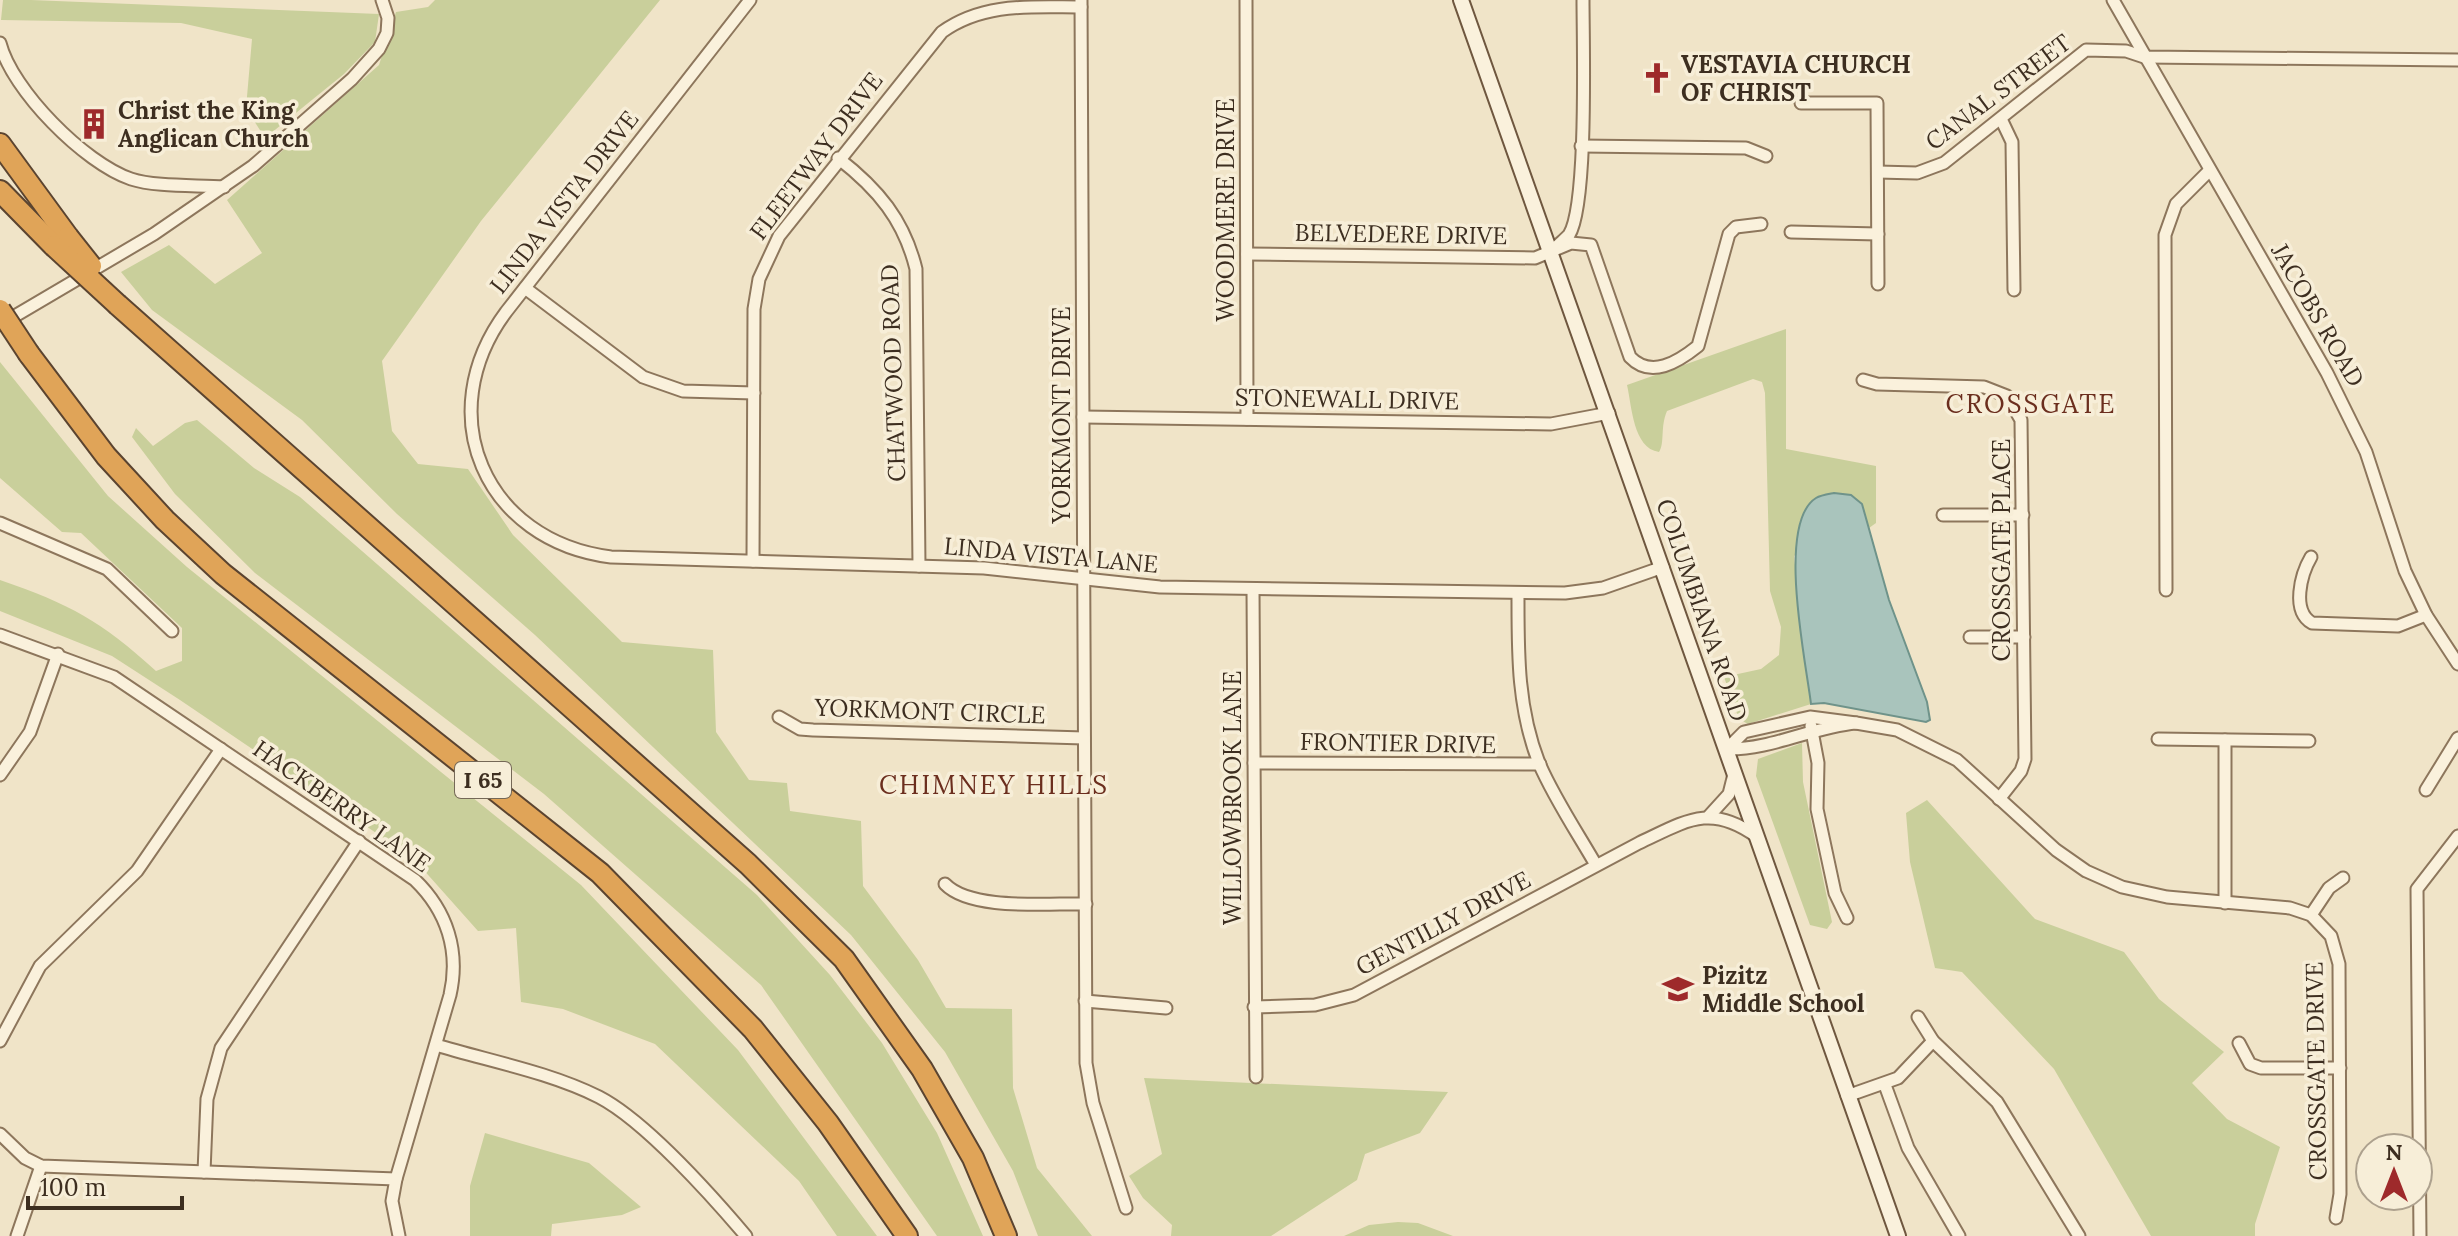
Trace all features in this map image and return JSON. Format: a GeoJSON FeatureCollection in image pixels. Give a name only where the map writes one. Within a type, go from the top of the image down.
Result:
{"type":"FeatureCollection","features":[{"type":"Feature","properties":{"kind":"highway"},"geometry":{"type":"LineString","coordinates":[[0,144],[61,242]]}},
{"type":"Feature","properties":{"kind":"highway"},"geometry":{"type":"LineString","coordinates":[[0,191],[61,242],[118,305],[748,864],[844,959],[922,1069],[973,1158],[1006,1236]]}},
{"type":"Feature","properties":{"kind":"highway","name":"I 65"},"geometry":{"type":"LineString","coordinates":[[0,310],[106,456],[165,520],[223,574],[600,873],[673,943],[753,1029],[828,1123],[907,1236]]}},
{"type":"Feature","properties":{"kind":"main road","name":"COLUMBIANA ROAD"},"geometry":{"type":"LineString","coordinates":[[1461,0],[1898,1236]]}},
{"type":"Feature","properties":{"kind":"street"},"geometry":{"type":"LineString","coordinates":[[0,325],[225,187],[352,79],[379,49],[387,33],[388,18],[382,0]]}},
{"type":"Feature","properties":{"kind":"street","name":"LINDA VISTA DRIVE"},"geometry":{"type":"LineString","coordinates":[[477,453],[469,415],[472,379],[490,335],[750,0]]}},
{"type":"Feature","properties":{"kind":"street","name":"WOODMERE DRIVE"},"geometry":{"type":"LineString","coordinates":[[1246,0],[1247,419]]}},
{"type":"Feature","properties":{"kind":"street"},"geometry":{"type":"LineString","coordinates":[[1552,251],[1568,235],[1573,223],[1581,146],[1583,0]]}},
{"type":"Feature","properties":{"kind":"street","name":"JACOBS ROAD"},"geometry":{"type":"LineString","coordinates":[[2113,0],[2327,373],[2374,472],[2396,549],[2426,615],[2458,664]]}},
{"type":"Feature","properties":{"kind":"street","name":"FLEETWAY DRIVE"},"geometry":{"type":"LineString","coordinates":[[753,561],[754,309],[759,279],[779,236],[927,46],[953,24],[993,9],[1081,4]]}},
{"type":"Feature","properties":{"kind":"street","name":"YORKMONT DRIVE"},"geometry":{"type":"LineString","coordinates":[[1081,4],[1085,1001],[1090,1090],[1126,1208]]}},
{"type":"Feature","properties":{"kind":"street"},"geometry":{"type":"LineString","coordinates":[[0,43],[4,60],[25,94],[107,165],[131,179],[225,187]]}},
{"type":"Feature","properties":{"kind":"street","name":"CANAL STREET"},"geometry":{"type":"LineString","coordinates":[[1878,172],[1917,173],[1937,168],[2002,121],[2086,50],[2126,51],[2144,57],[2458,60]]}},
{"type":"Feature","properties":{"kind":"street"},"geometry":{"type":"LineString","coordinates":[[1801,103],[1877,103],[1878,284]]}},
{"type":"Feature","properties":{"kind":"street"},"geometry":{"type":"LineString","coordinates":[[2002,121],[2012,142],[2014,290]]}},
{"type":"Feature","properties":{"kind":"street"},"geometry":{"type":"LineString","coordinates":[[1581,146],[1746,148],[1766,156]]}},
{"type":"Feature","properties":{"kind":"street","name":"CHATWOOD ROAD"},"geometry":{"type":"LineString","coordinates":[[838,158],[886,202],[908,240],[916,269],[919,566]]}},
{"type":"Feature","properties":{"kind":"street"},"geometry":{"type":"LineString","coordinates":[[2166,590],[2165,235],[2171,213],[2182,194],[2209,171]]}},
{"type":"Feature","properties":{"kind":"street","name":"BELVEDERE DRIVE"},"geometry":{"type":"LineString","coordinates":[[1247,254],[1499,259],[1535,258],[1571,243],[1591,245],[1630,357],[1639,366],[1653,370],[1685,357],[1698,346],[1729,234],[1736,227],[1761,224]]}},
{"type":"Feature","properties":{"kind":"street"},"geometry":{"type":"LineString","coordinates":[[1791,232],[1878,234]]}},
{"type":"Feature","properties":{"kind":"street"},"geometry":{"type":"LineString","coordinates":[[525,288],[626,367],[663,387],[703,393],[754,393]]}},
{"type":"Feature","properties":{"kind":"street","name":"CROSSGATE PLACE"},"geometry":{"type":"LineString","coordinates":[[1863,380],[1877,384],[1984,387],[2007,396],[2021,420],[2025,759],[2021,771],[1999,799]]}},
{"type":"Feature","properties":{"kind":"street","name":"STONEWALL DRIVE"},"geometry":{"type":"LineString","coordinates":[[1083,417],[1551,424],[1609,413]]}},
{"type":"Feature","properties":{"kind":"street","name":"LINDA VISTA LANE"},"geometry":{"type":"LineString","coordinates":[[477,453],[490,482],[512,512],[558,544],[611,557],[919,566],[1148,586],[1518,593],[1589,591],[1663,567]]}},
{"type":"Feature","properties":{"kind":"street"},"geometry":{"type":"LineString","coordinates":[[1943,515],[2023,515]]}},
{"type":"Feature","properties":{"kind":"street"},"geometry":{"type":"LineString","coordinates":[[0,523],[107,569],[172,631]]}},
{"type":"Feature","properties":{"kind":"street"},"geometry":{"type":"LineString","coordinates":[[2311,557],[2301,580],[2301,604],[2302,613],[2312,623],[2398,626],[2426,615]]}},
{"type":"Feature","properties":{"kind":"street","name":"WILLOWBROOK LANE"},"geometry":{"type":"LineString","coordinates":[[1253,589],[1254,1007]]}},
{"type":"Feature","properties":{"kind":"street"},"geometry":{"type":"LineString","coordinates":[[1518,593],[1520,689],[1540,764],[1596,865]]}},
{"type":"Feature","properties":{"kind":"street","name":"HACKBERRY LANE"},"geometry":{"type":"LineString","coordinates":[[0,635],[114,677],[359,841],[423,888],[449,932],[454,970],[436,1045],[396,1179],[392,1201],[399,1236]]}},
{"type":"Feature","properties":{"kind":"street"},"geometry":{"type":"LineString","coordinates":[[1970,637],[2024,637]]}},
{"type":"Feature","properties":{"kind":"street"},"geometry":{"type":"LineString","coordinates":[[0,775],[30,732],[58,654]]}},
{"type":"Feature","properties":{"kind":"street","name":"YORKMONT CIRCLE"},"geometry":{"type":"LineString","coordinates":[[779,717],[788,724],[813,730],[1084,738]]}},
{"type":"Feature","properties":{"kind":"street"},"geometry":{"type":"LineString","coordinates":[[1810,717],[1818,763],[1817,809],[1835,893],[1847,918]]}},
{"type":"Feature","properties":{"kind":"street"},"geometry":{"type":"LineString","coordinates":[[1727,749],[1744,732],[1810,717],[1897,730],[1957,760],[2056,850],[2102,878],[2144,893],[2290,908],[2311,915],[2329,888],[2343,878]]}},
{"type":"Feature","properties":{"kind":"street"},"geometry":{"type":"LineString","coordinates":[[1727,749],[1748,750],[1812,731],[1856,723]]}},
{"type":"Feature","properties":{"kind":"street"},"geometry":{"type":"LineString","coordinates":[[2426,790],[2458,738]]}},
{"type":"Feature","properties":{"kind":"street"},"geometry":{"type":"LineString","coordinates":[[2158,739],[2309,741]]}},
{"type":"Feature","properties":{"kind":"street"},"geometry":{"type":"LineString","coordinates":[[2225,740],[2225,903]]}},
{"type":"Feature","properties":{"kind":"street"},"geometry":{"type":"LineString","coordinates":[[0,1041],[40,966],[137,871],[221,749]]}},
{"type":"Feature","properties":{"kind":"street","name":"FRONTIER DRIVE"},"geometry":{"type":"LineString","coordinates":[[1254,763],[1540,764]]}},
{"type":"Feature","properties":{"kind":"street"},"geometry":{"type":"LineString","coordinates":[[1708,817],[1729,794],[1735,772]]}},
{"type":"Feature","properties":{"kind":"street"},"geometry":{"type":"LineString","coordinates":[[1708,817],[1735,821],[1756,836]]}},
{"type":"Feature","properties":{"kind":"street","name":"GENTILLY DRIVE"},"geometry":{"type":"LineString","coordinates":[[1254,1007],[1315,1005],[1354,995],[1596,865],[1666,831],[1708,817]]}},
{"type":"Feature","properties":{"kind":"street"},"geometry":{"type":"LineString","coordinates":[[2420,1236],[2417,889],[2458,836]]}},
{"type":"Feature","properties":{"kind":"street"},"geometry":{"type":"LineString","coordinates":[[204,1172],[207,1099],[221,1048],[359,841]]}},
{"type":"Feature","properties":{"kind":"street"},"geometry":{"type":"LineString","coordinates":[[945,884],[954,893],[974,900],[1086,904]]}},
{"type":"Feature","properties":{"kind":"street","name":"CROSSGATE DRIVE"},"geometry":{"type":"LineString","coordinates":[[2311,915],[2331,936],[2337,954],[2340,1194],[2336,1218]]}},
{"type":"Feature","properties":{"kind":"street"},"geometry":{"type":"LineString","coordinates":[[1085,1001],[1166,1008]]}},
{"type":"Feature","properties":{"kind":"street"},"geometry":{"type":"LineString","coordinates":[[1254,1007],[1256,1077]]}},
{"type":"Feature","properties":{"kind":"street"},"geometry":{"type":"LineString","coordinates":[[1918,1017],[1933,1041],[1997,1102],[2079,1236]]}},
{"type":"Feature","properties":{"kind":"street"},"geometry":{"type":"LineString","coordinates":[[1847,1096],[1885,1085],[1912,1067],[1933,1041]]}},
{"type":"Feature","properties":{"kind":"street"},"geometry":{"type":"LineString","coordinates":[[2239,1043],[2250,1064],[2261,1068],[2340,1068]]}},
{"type":"Feature","properties":{"kind":"street"},"geometry":{"type":"LineString","coordinates":[[436,1045],[563,1083],[601,1098],[696,1181],[746,1236]]}},
{"type":"Feature","properties":{"kind":"street"},"geometry":{"type":"LineString","coordinates":[[1885,1085],[1908,1148],[1959,1236]]}},
{"type":"Feature","properties":{"kind":"street"},"geometry":{"type":"LineString","coordinates":[[0,1134],[25,1158],[41,1166],[396,1179]]}},
{"type":"Feature","properties":{"kind":"street"},"geometry":{"type":"LineString","coordinates":[[17,1236],[41,1166]]}},
{"type":"Feature","properties":{"kind":"green space"},"geometry":{"type":"Polygon","coordinates":[[[3,0],[379,14],[375,42],[344,74],[265,138],[246,108],[252,39],[181,23],[1,20],[3,0]]]}},
{"type":"Feature","properties":{"kind":"green space"},"geometry":{"type":"Polygon","coordinates":[[[435,0],[660,0],[481,221],[382,361],[392,431],[418,464],[468,469],[513,535],[622,642],[713,650],[716,732],[749,780],[787,783],[790,811],[861,821],[863,886],[918,960],[946,1008],[1012,1009],[1013,1088],[1037,1168],[1092,1236],[1038,1236],[1013,1171],[945,1052],[851,935],[535,635],[397,514],[302,420],[152,310],[121,272],[169,245],[215,284],[262,253],[227,200],[379,65],[396,12],[428,7],[435,0]]]}},
{"type":"Feature","properties":{"kind":"green space"},"geometry":{"type":"Polygon","coordinates":[[[1786,329],[1786,449],[1876,466],[1876,523],[1869,528],[1862,503],[1794,556],[1811,704],[1748,724],[1739,719],[1724,677],[1761,669],[1779,655],[1781,627],[1770,591],[1765,393],[1762,382],[1753,379],[1667,411],[1659,452],[1650,449],[1639,435],[1627,385],[1786,329]]]}},
{"type":"Feature","properties":{"kind":"green space"},"geometry":{"type":"Polygon","coordinates":[[[0,362],[108,496],[187,567],[581,885],[738,1050],[877,1236],[837,1236],[799,1181],[655,1044],[563,1009],[521,1002],[516,928],[478,931],[413,858],[180,700],[112,656],[0,611],[0,580],[46,597],[84,616],[156,671],[182,661],[182,628],[81,533],[62,532],[0,478],[0,362]]]}},
{"type":"Feature","properties":{"kind":"green space"},"geometry":{"type":"Polygon","coordinates":[[[197,420],[254,468],[300,497],[757,895],[830,975],[882,1043],[937,1133],[983,1236],[937,1236],[761,985],[544,794],[255,573],[175,494],[132,437],[136,428],[153,446],[185,423],[197,420]]]}},
{"type":"Feature","properties":{"kind":"green space"},"geometry":{"type":"Polygon","coordinates":[[[1802,743],[1803,782],[1832,922],[1827,929],[1810,925],[1756,776],[1758,759],[1802,743]]]}},
{"type":"Feature","properties":{"kind":"green space"},"geometry":{"type":"Polygon","coordinates":[[[1927,800],[2035,919],[2124,952],[2159,999],[2224,1052],[2192,1083],[2227,1119],[2280,1147],[2255,1224],[2255,1236],[2151,1236],[2054,1069],[1962,972],[1935,968],[1910,862],[1906,813],[1927,800]]]}},
{"type":"Feature","properties":{"kind":"green space"},"geometry":{"type":"Polygon","coordinates":[[[1144,1078],[1448,1092],[1420,1133],[1365,1154],[1357,1180],[1271,1236],[1171,1236],[1172,1225],[1143,1198],[1129,1176],[1162,1154],[1144,1078]]]}},
{"type":"Feature","properties":{"kind":"green space"},"geometry":{"type":"Polygon","coordinates":[[[485,1133],[589,1163],[641,1207],[622,1215],[552,1224],[551,1236],[470,1236],[470,1186],[485,1133]]]}},
{"type":"Feature","properties":{"kind":"green space"},"geometry":{"type":"Polygon","coordinates":[[[1418,1223],[1453,1236],[1344,1236],[1369,1225],[1418,1223]]]}},
{"type":"Feature","properties":{"kind":"water"},"geometry":{"type":"Polygon","coordinates":[[[1834,493],[1851,495],[1862,504],[1889,600],[1927,702],[1930,720],[1926,722],[1824,703],[1811,704],[1797,595],[1798,535],[1804,512],[1816,498],[1834,493]]]}},
{"type":"Feature","properties":{"kind":"place","name":"VESTAVIA CHURCH OF CHRIST"},"geometry":{"type":"Point","coordinates":[1657,78]}},
{"type":"Feature","properties":{"kind":"place","name":"Christ the King Anglican Church"},"geometry":{"type":"Point","coordinates":[94,124]}},
{"type":"Feature","properties":{"kind":"place","name":"Pizitz Middle School"},"geometry":{"type":"Point","coordinates":[1678,989]}},
{"type":"Feature","properties":{"kind":"district","name":"CROSSGATE"},"geometry":{"type":"Point","coordinates":[2031,403]}},
{"type":"Feature","properties":{"kind":"district","name":"CHIMNEY HILLS"},"geometry":{"type":"Point","coordinates":[994,784]}}]}
